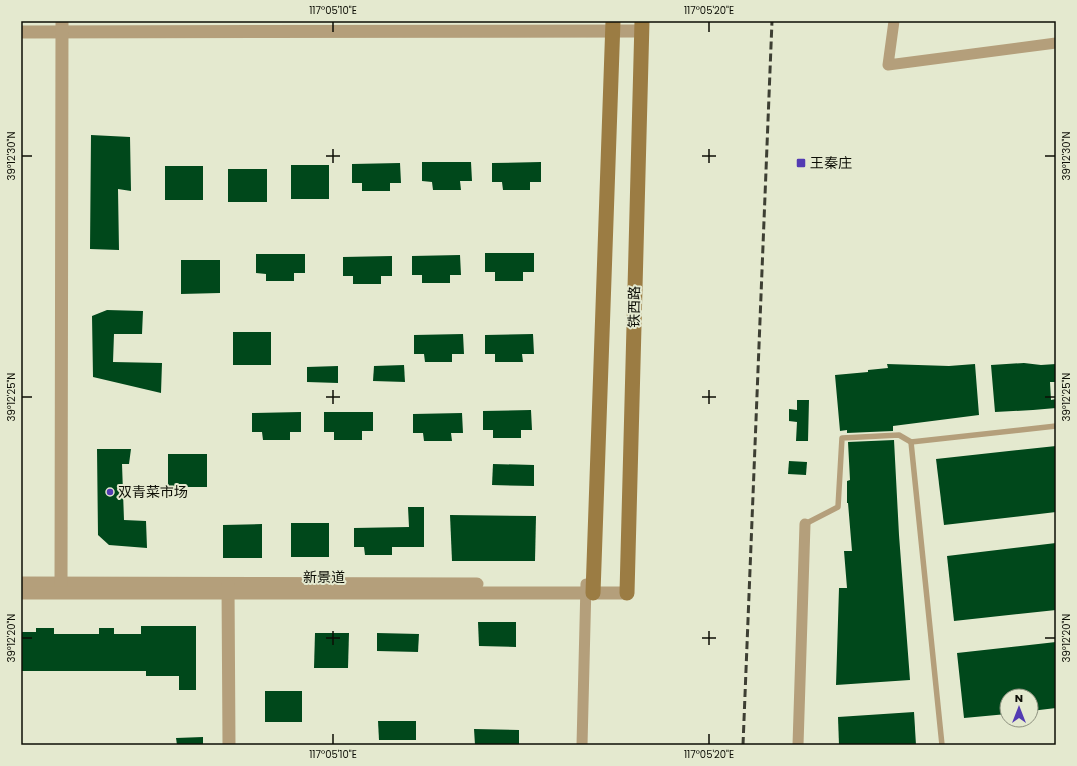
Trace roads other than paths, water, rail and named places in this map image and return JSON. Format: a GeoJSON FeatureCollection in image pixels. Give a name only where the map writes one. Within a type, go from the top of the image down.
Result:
{"type":"FeatureCollection","features":[{"type":"Feature","properties":{"kind":"main road"},"geometry":{"type":"LineString","coordinates":[[589,588],[612,30]]}},
{"type":"Feature","properties":{"kind":"main road","name":"铁西路"},"geometry":{"type":"LineString","coordinates":[[627,588],[642,30]]}},
{"type":"Feature","properties":{"kind":"street"},"geometry":{"type":"LineString","coordinates":[[894,21],[888,65],[1056,43]]}},
{"type":"Feature","properties":{"kind":"street"},"geometry":{"type":"LineString","coordinates":[[21,32],[642,30]]}},
{"type":"Feature","properties":{"kind":"street"},"geometry":{"type":"LineString","coordinates":[[21,39],[62,31]]}},
{"type":"Feature","properties":{"kind":"street"},"geometry":{"type":"LineString","coordinates":[[62,31],[62,588]]}},
{"type":"Feature","properties":{"kind":"street"},"geometry":{"type":"LineString","coordinates":[[798,745],[805,524]]}},
{"type":"Feature","properties":{"kind":"street","name":"新景道"},"geometry":{"type":"LineString","coordinates":[[21,583],[62,588],[627,588]]}},
{"type":"Feature","properties":{"kind":"street","name":"新景道"},"geometry":{"type":"LineString","coordinates":[[21,593],[62,588]]}},
{"type":"Feature","properties":{"kind":"street"},"geometry":{"type":"LineString","coordinates":[[227,588],[229,745]]}},
{"type":"Feature","properties":{"kind":"street"},"geometry":{"type":"LineString","coordinates":[[582,745],[589,588]]}},
{"type":"Feature","properties":{"kind":"lane"},"geometry":{"type":"LineString","coordinates":[[805,524],[838,507],[842,438],[899,435],[911,442],[1056,426]]}},
{"type":"Feature","properties":{"kind":"lane"},"geometry":{"type":"LineString","coordinates":[[911,442],[942,745]]}},
{"type":"Feature","properties":{"kind":"railway"},"geometry":{"type":"LineString","coordinates":[[743,745],[772,21]]}},
{"type":"Feature","properties":{"kind":"place","name":"王秦庄"},"geometry":{"type":"Point","coordinates":[801,163]}},
{"type":"Feature","properties":{"kind":"place","name":"双青菜市场"},"geometry":{"type":"Point","coordinates":[110,492]}}]}
